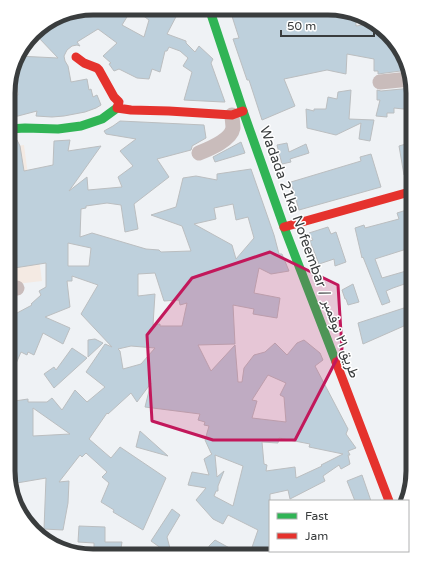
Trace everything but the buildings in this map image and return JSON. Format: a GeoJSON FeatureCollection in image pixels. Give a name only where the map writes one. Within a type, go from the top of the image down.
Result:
{"type":"FeatureCollection","features":[{"type":"Feature","properties":{"kind":"street","name":"Wadada 21ka Nofeembar / طريق ٢١ نوفمبر"},"geometry":{"type":"LineString","coordinates":[[211,15],[238,113],[306,282],[389,500]]}},
{"type":"Feature","properties":{"kind":"street"},"geometry":{"type":"LineString","coordinates":[[15,128],[30,127],[52,129],[70,127],[90,123],[106,117],[116,108],[120,102],[114,98],[99,70],[84,63],[76,57]]}},
{"type":"Feature","properties":{"kind":"street"},"geometry":{"type":"LineString","coordinates":[[380,82],[404,80]]}},
{"type":"Feature","properties":{"kind":"street"},"geometry":{"type":"LineString","coordinates":[[116,108],[131,110],[238,113],[233,130],[226,139],[199,154]]}},
{"type":"Feature","properties":{"kind":"street"},"geometry":{"type":"LineString","coordinates":[[284,227],[406,193]]}},
{"type":"Feature","properties":{"kind":"highlighted area"},"geometry":{"type":"Polygon","coordinates":[[[270,252],[338,285],[342,349],[295,440],[213,440],[152,421],[147,335],[192,278],[270,252]]]}},
{"type":"Feature","properties":{"kind":"shaded area"},"geometry":{"type":"Polygon","coordinates":[[[24,145],[42,281],[15,284],[15,146],[24,145]]]}},
{"type":"Feature","properties":{"kind":"traffic: fast"},"geometry":{"type":"LineString","coordinates":[[211,15],[284,227],[336,362]]}},
{"type":"Feature","properties":{"kind":"traffic: fast"},"geometry":{"type":"LineString","coordinates":[[15,129],[58,129],[81,126],[102,119],[117,108]]}},
{"type":"Feature","properties":{"kind":"traffic: jam"},"geometry":{"type":"LineString","coordinates":[[76,57],[84,63],[99,70],[114,97],[119,102],[117,108],[232,115],[243,111]]}},
{"type":"Feature","properties":{"kind":"traffic: jam"},"geometry":{"type":"LineString","coordinates":[[284,227],[406,193]]}},
{"type":"Feature","properties":{"kind":"traffic: jam"},"geometry":{"type":"LineString","coordinates":[[336,362],[389,500]]}}]}
